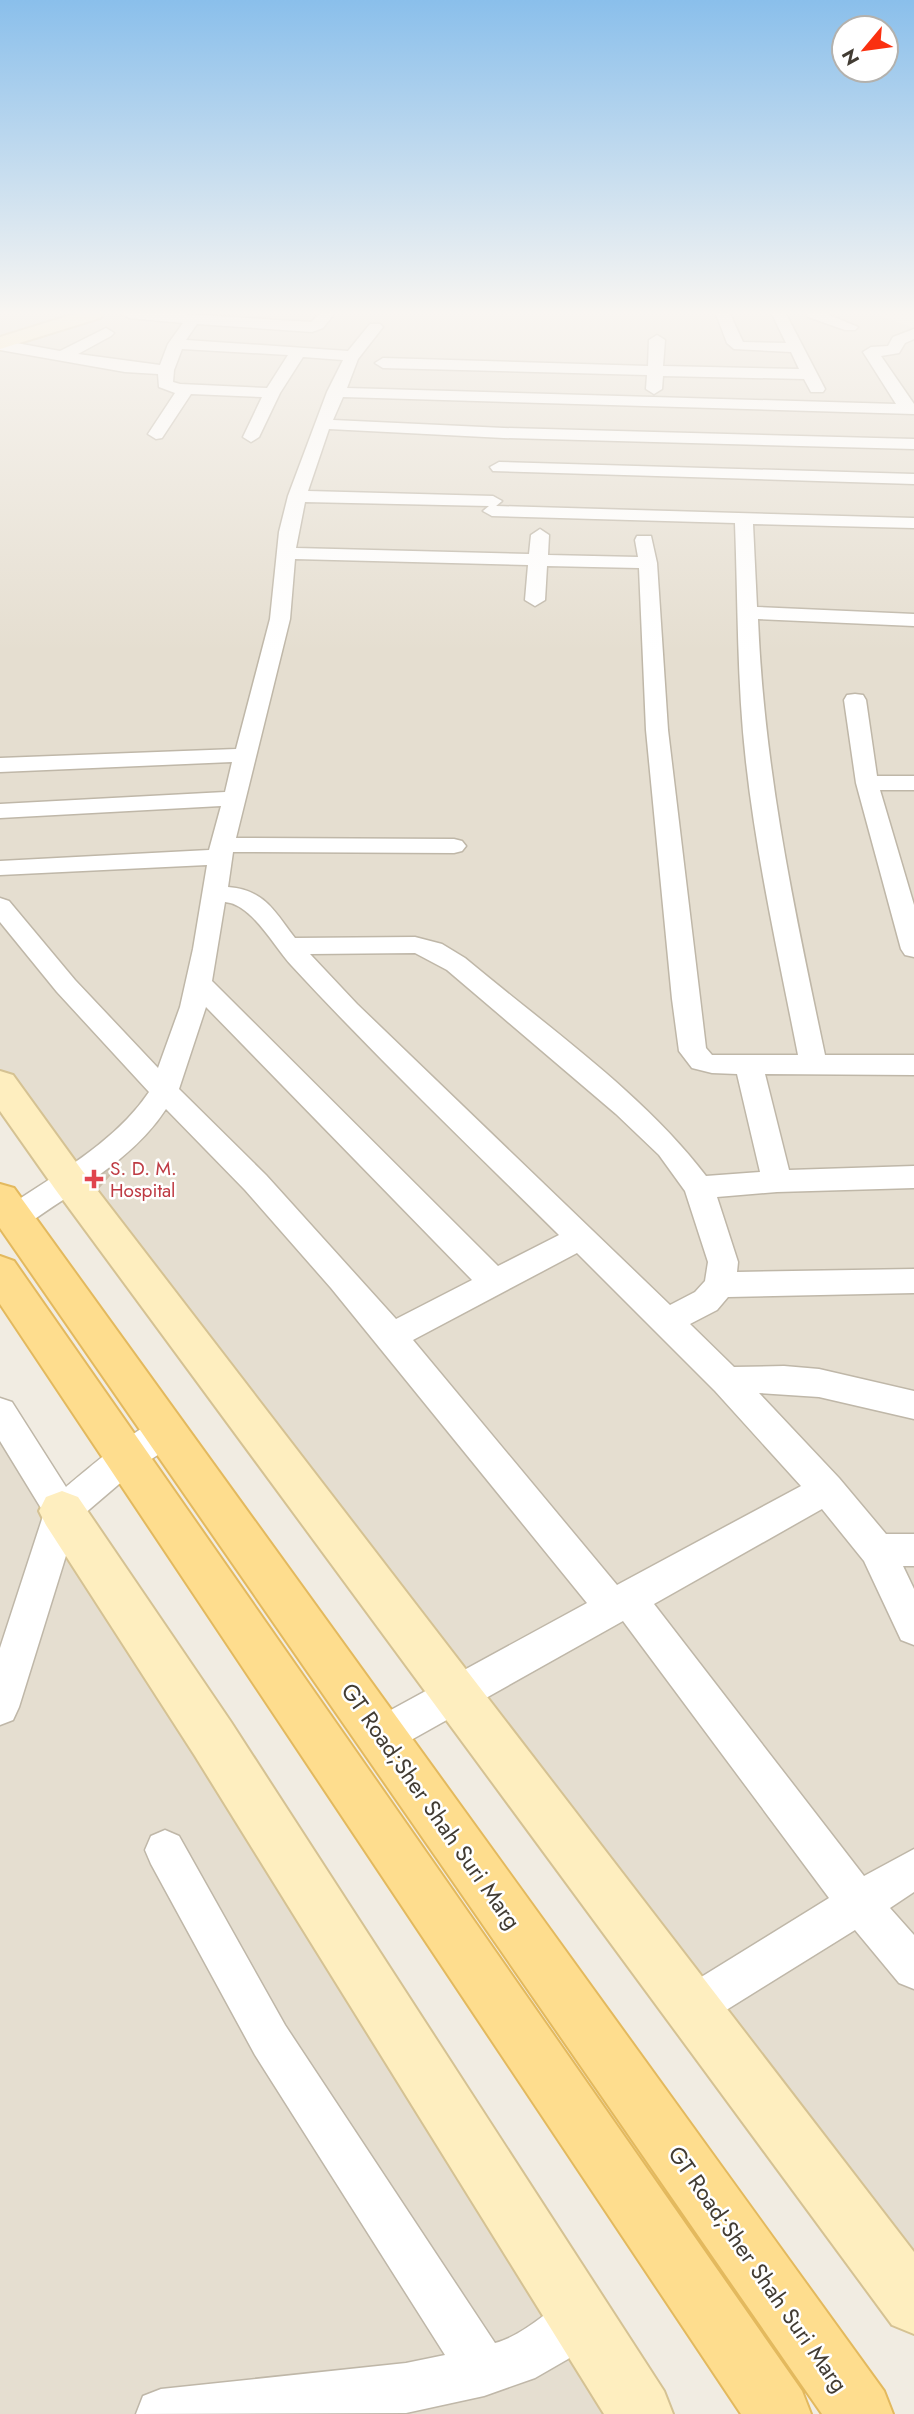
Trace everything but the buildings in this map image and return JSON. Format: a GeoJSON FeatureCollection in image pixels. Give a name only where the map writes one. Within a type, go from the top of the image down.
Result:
{"type":"FeatureCollection","features":[{"type":"Feature","properties":{"kind":"main road"},"geometry":{"type":"LineString","coordinates":[[0,1084],[68,1179],[914,2303]]}},
{"type":"Feature","properties":{"kind":"main road","name":"GT Road;Sher Shah Suri Marg"},"geometry":{"type":"LineString","coordinates":[[7,1208],[146,1445],[779,2414]]}},
{"type":"Feature","properties":{"kind":"main road","name":"GT Road;Sher Shah Suri Marg"},"geometry":{"type":"LineString","coordinates":[[0,1272],[146,1445],[382,1736],[861,2414]]}},
{"type":"Feature","properties":{"kind":"main road"},"geometry":{"type":"LineString","coordinates":[[62,1511],[221,1751],[641,2414]]}},
{"type":"Feature","properties":{"kind":"street"},"geometry":{"type":"LineString","coordinates":[[156,434],[161,427]]}},
{"type":"Feature","properties":{"kind":"street"},"geometry":{"type":"LineString","coordinates":[[251,437],[256,427]]}},
{"type":"Feature","properties":{"kind":"street"},"geometry":{"type":"LineString","coordinates":[[7,1208],[97,1162],[146,1118],[164,1091],[194,1007],[221,851],[243,755],[280,619],[286,553],[297,496],[322,427]]}},
{"type":"Feature","properties":{"kind":"street"},"geometry":{"type":"LineString","coordinates":[[376,427],[504,433],[914,444]]}},
{"type":"Feature","properties":{"kind":"street"},"geometry":{"type":"LineString","coordinates":[[492,514],[505,427]]}},
{"type":"Feature","properties":{"kind":"street"},"geometry":{"type":"LineString","coordinates":[[652,494],[654,427]]}},
{"type":"Feature","properties":{"kind":"street"},"geometry":{"type":"LineString","coordinates":[[499,467],[652,494],[744,517],[914,523]]}},
{"type":"Feature","properties":{"kind":"street"},"geometry":{"type":"LineString","coordinates":[[297,496],[492,514],[652,494],[914,480]]}},
{"type":"Feature","properties":{"kind":"street"},"geometry":{"type":"LineString","coordinates":[[744,517],[752,712],[757,764],[788,942],[814,1066]]}},
{"type":"Feature","properties":{"kind":"street"},"geometry":{"type":"LineString","coordinates":[[535,600],[540,535]]}},
{"type":"Feature","properties":{"kind":"street"},"geometry":{"type":"LineString","coordinates":[[286,553],[536,560],[646,552],[657,730],[690,1042],[695,1055],[705,1063],[914,1065]]}},
{"type":"Feature","properties":{"kind":"street"},"geometry":{"type":"LineString","coordinates":[[748,614],[914,620]]}},
{"type":"Feature","properties":{"kind":"street"},"geometry":{"type":"LineString","coordinates":[[855,700],[867,783],[907,898],[914,949]]}},
{"type":"Feature","properties":{"kind":"street"},"geometry":{"type":"LineString","coordinates":[[0,765],[243,755]]}},
{"type":"Feature","properties":{"kind":"street"},"geometry":{"type":"LineString","coordinates":[[867,783],[914,783]]}},
{"type":"Feature","properties":{"kind":"street"},"geometry":{"type":"LineString","coordinates":[[0,811],[233,798]]}},
{"type":"Feature","properties":{"kind":"street"},"geometry":{"type":"LineString","coordinates":[[0,868],[221,851],[454,846]]}},
{"type":"Feature","properties":{"kind":"street"},"geometry":{"type":"LineString","coordinates":[[214,894],[247,898],[348,1010],[727,1381],[863,1530],[877,1550],[914,1628]]}},
{"type":"Feature","properties":{"kind":"street"},"geometry":{"type":"LineString","coordinates":[[0,906],[66,986],[164,1091],[214,1136],[269,1195],[620,1602],[859,1903],[914,1968]]}},
{"type":"Feature","properties":{"kind":"street"},"geometry":{"type":"LineString","coordinates":[[288,946],[397,944],[433,950],[456,964],[625,1107],[669,1149],[699,1188],[723,1262],[720,1285],[706,1300],[666,1322]]}},
{"type":"Feature","properties":{"kind":"street"},"geometry":{"type":"LineString","coordinates":[[199,984],[494,1282]]}},
{"type":"Feature","properties":{"kind":"street"},"geometry":{"type":"LineString","coordinates":[[749,1065],[777,1181]]}},
{"type":"Feature","properties":{"kind":"street"},"geometry":{"type":"LineString","coordinates":[[699,1188],[777,1181],[914,1177]]}},
{"type":"Feature","properties":{"kind":"street"},"geometry":{"type":"LineString","coordinates":[[391,1336],[579,1238]]}},
{"type":"Feature","properties":{"kind":"street"},"geometry":{"type":"LineString","coordinates":[[720,1285],[914,1281]]}},
{"type":"Feature","properties":{"kind":"street"},"geometry":{"type":"LineString","coordinates":[[727,1381],[802,1381],[886,1402],[914,1405]]}},
{"type":"Feature","properties":{"kind":"street"},"geometry":{"type":"LineString","coordinates":[[0,1412],[62,1511]]}},
{"type":"Feature","properties":{"kind":"street"},"geometry":{"type":"LineString","coordinates":[[0,1707],[62,1511],[146,1445]]}},
{"type":"Feature","properties":{"kind":"street"},"geometry":{"type":"LineString","coordinates":[[382,1736],[827,1489]]}},
{"type":"Feature","properties":{"kind":"street"},"geometry":{"type":"LineString","coordinates":[[877,1550],[914,1550]]}},
{"type":"Feature","properties":{"kind":"street"},"geometry":{"type":"LineString","coordinates":[[165,1850],[270,2040],[484,2371]]}},
{"type":"Feature","properties":{"kind":"street"},"geometry":{"type":"LineString","coordinates":[[692,2007],[914,1869]]}},
{"type":"Feature","properties":{"kind":"street"},"geometry":{"type":"LineString","coordinates":[[161,2414],[406,2388],[484,2371],[518,2361],[551,2342],[579,2318]]}},
{"type":"Feature","properties":{"kind":"shaded area"},"geometry":{"type":"Polygon","coordinates":[[[0,427],[914,427],[914,2267],[0,1098],[0,427]]]}},
{"type":"Feature","properties":{"kind":"shaded area"},"geometry":{"type":"Polygon","coordinates":[[[0,1439],[609,2414],[0,2414],[0,1439]]]}},
{"type":"Feature","properties":{"kind":"place","name":"S. D. M. Hospital"},"geometry":{"type":"Point","coordinates":[94,1179]}}]}
